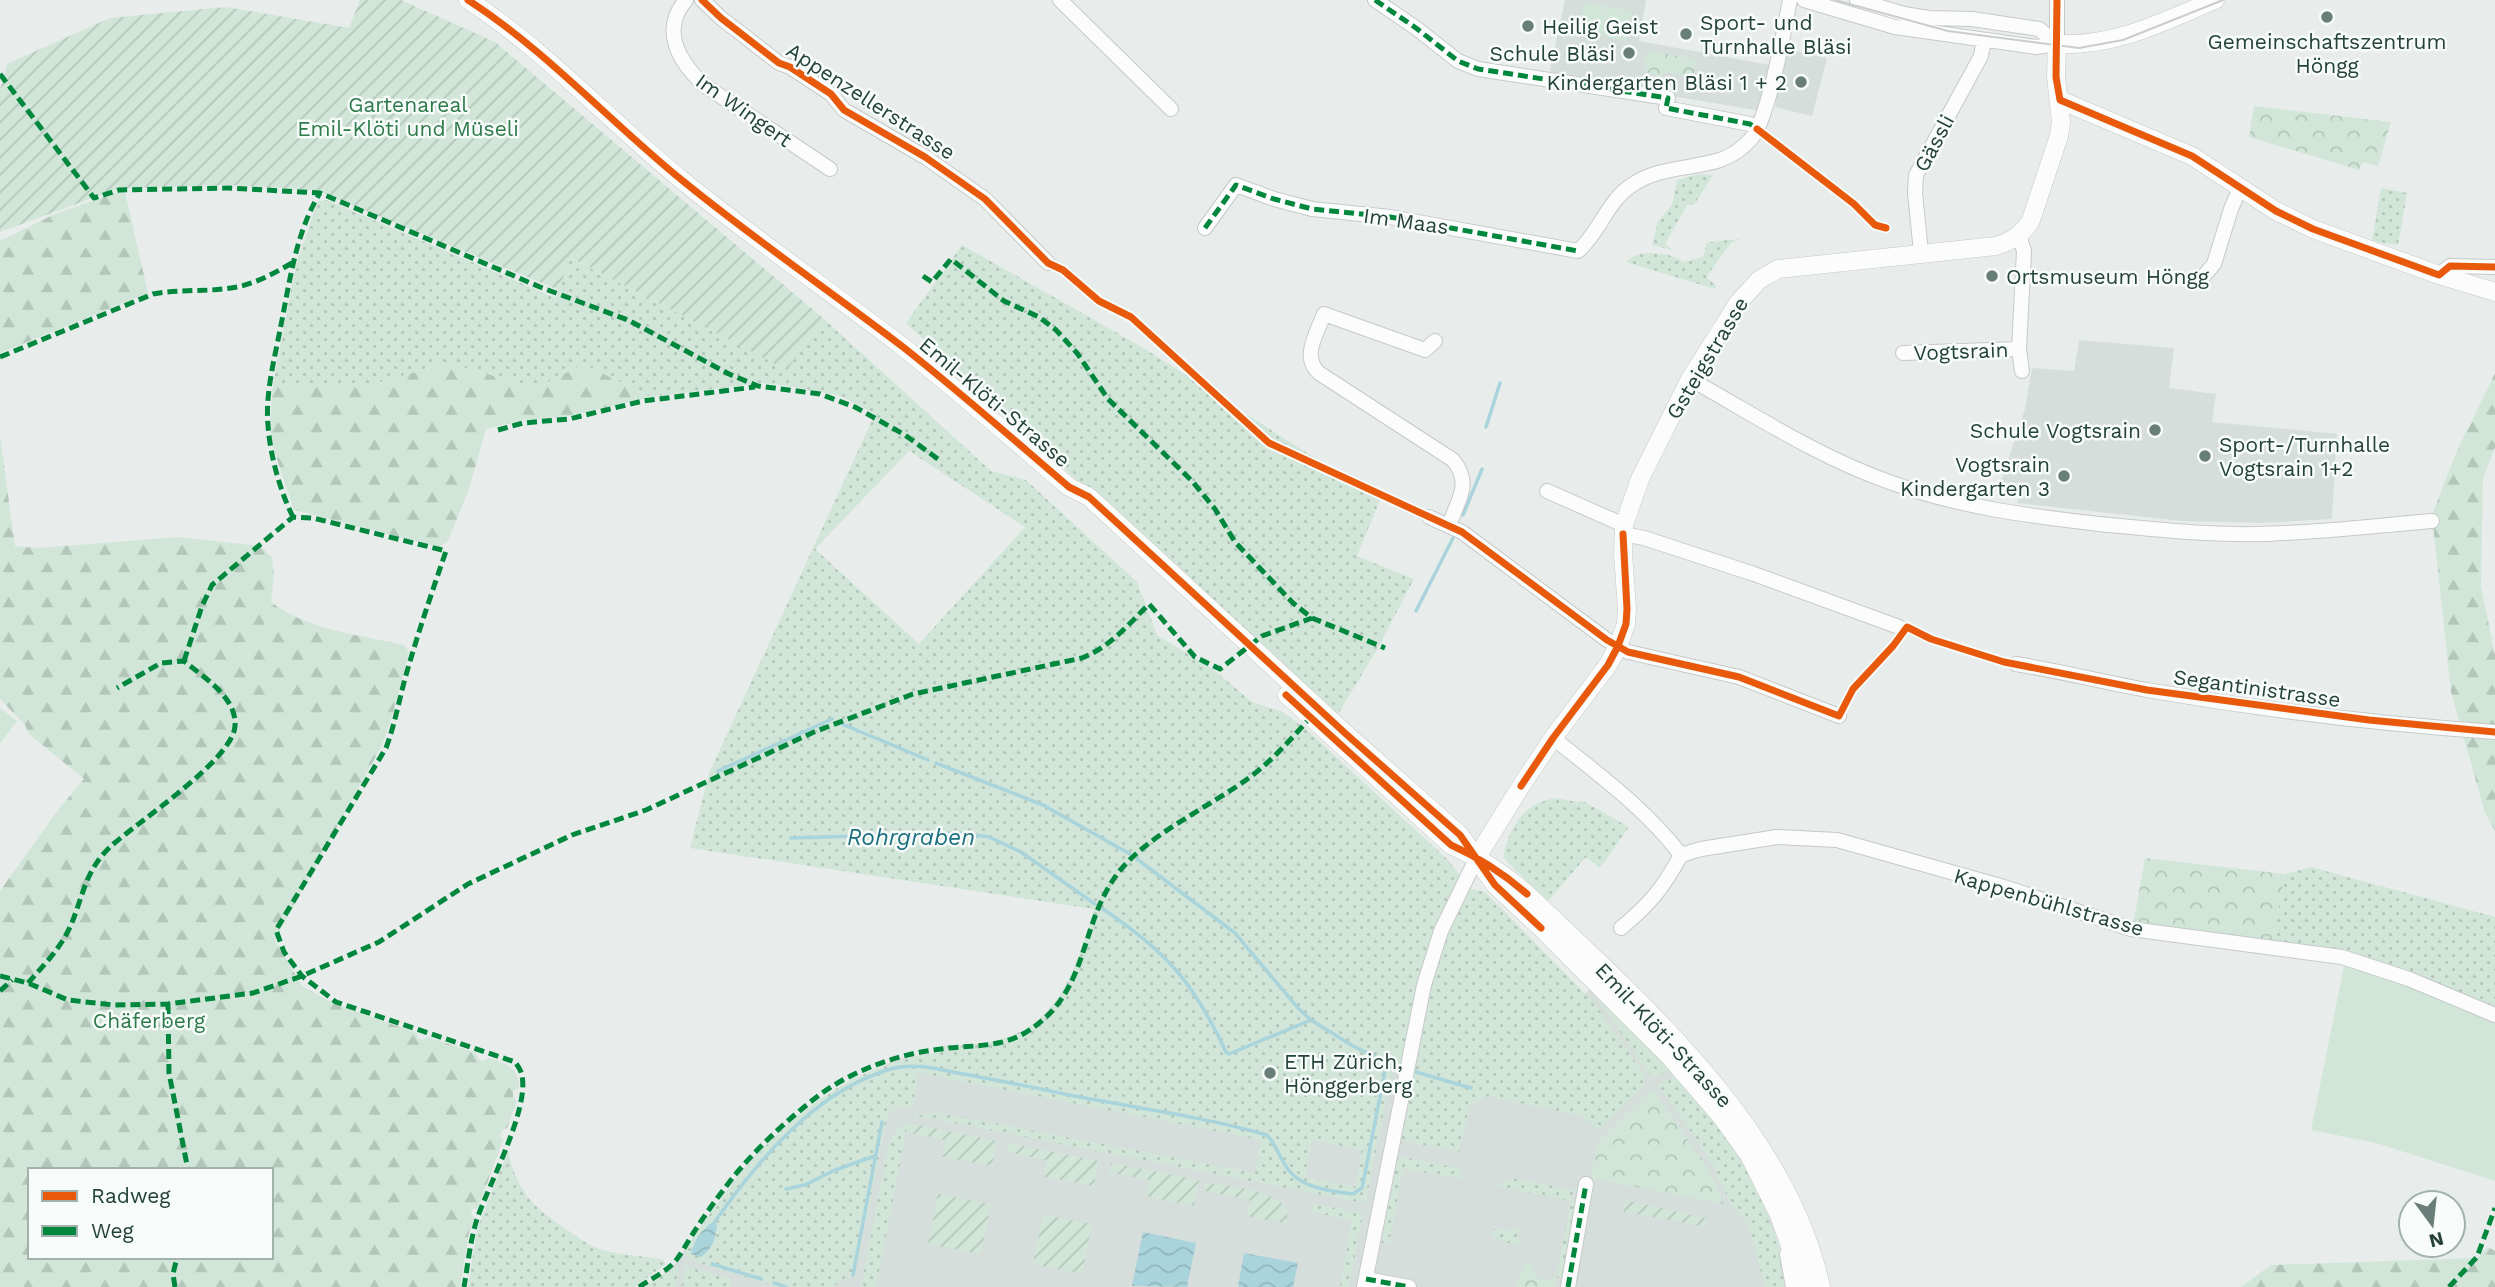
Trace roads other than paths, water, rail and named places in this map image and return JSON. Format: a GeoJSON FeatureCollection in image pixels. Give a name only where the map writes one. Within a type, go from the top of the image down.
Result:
{"type":"FeatureCollection","features":[{"type":"Feature","properties":{"kind":"street","name":"Emil-Klöti-Strasse"},"geometry":{"type":"LineString","coordinates":[[468,0],[496,18],[540,53],[658,161],[960,393],[1069,487],[1089,497],[1346,734],[1460,835],[1495,885],[1671,1058],[1721,1116],[1749,1155],[1779,1215],[1805,1287]]}},
{"type":"Feature","properties":{"kind":"street","name":"Im Wingert"},"geometry":{"type":"LineString","coordinates":[[686,0],[674,25],[675,44],[681,60],[692,74],[704,85],[830,169]]}},
{"type":"Feature","properties":{"kind":"street","name":"Appenzellerstrasse"},"geometry":{"type":"LineString","coordinates":[[702,0],[779,63],[790,67],[831,94],[844,110],[925,157],[985,199],[1048,263]]}},
{"type":"Feature","properties":{"kind":"street"},"geometry":{"type":"LineString","coordinates":[[1060,0],[1171,108]]}},
{"type":"Feature","properties":{"kind":"street"},"geometry":{"type":"LineString","coordinates":[[1375,0],[1458,61],[1478,69],[1668,98],[1666,108],[1750,124],[1757,129],[1764,113],[1790,0]]}},
{"type":"Feature","properties":{"kind":"street"},"geometry":{"type":"LineString","coordinates":[[1804,0],[1895,27],[1972,19],[2039,29],[2057,44]]}},
{"type":"Feature","properties":{"kind":"street"},"geometry":{"type":"LineString","coordinates":[[1857,0],[1984,40],[2036,47],[2082,45],[2119,38],[2214,0]]}},
{"type":"Feature","properties":{"kind":"street"},"geometry":{"type":"LineString","coordinates":[[2019,235],[2031,220],[2059,136],[2061,122],[2056,77],[2057,0]]}},
{"type":"Feature","properties":{"kind":"street","name":"Gässli"},"geometry":{"type":"LineString","coordinates":[[1921,252],[1915,193],[1916,175],[1981,56],[1984,40]]}},
{"type":"Feature","properties":{"kind":"street"},"geometry":{"type":"LineString","coordinates":[[2060,100],[2192,156],[2276,211],[2313,229],[2439,275],[2495,292]]}},
{"type":"Feature","properties":{"kind":"street","name":"Im Maas"},"geometry":{"type":"LineString","coordinates":[[1205,228],[1236,185],[1312,209],[1390,217],[1578,251],[1588,242],[1605,213],[1632,184],[1658,173],[1721,159],[1742,147],[1757,129]]}},
{"type":"Feature","properties":{"kind":"street"},"geometry":{"type":"LineString","coordinates":[[2201,279],[2214,264],[2240,188]]}},
{"type":"Feature","properties":{"kind":"street","name":"Gsteigstrasse"},"geometry":{"type":"LineString","coordinates":[[1477,857],[1553,738],[1608,665],[1618,646],[1626,624],[1627,609],[1623,529],[1640,479],[1690,379],[1748,289],[1778,269],[1996,246],[2019,235]]}},
{"type":"Feature","properties":{"kind":"street","name":"Vogtsrain"},"geometry":{"type":"LineString","coordinates":[[2019,235],[2024,251],[2019,349],[2022,371]]}},
{"type":"Feature","properties":{"kind":"street"},"geometry":{"type":"LineString","coordinates":[[2439,275],[2450,266],[2495,267]]}},
{"type":"Feature","properties":{"kind":"street"},"geometry":{"type":"LineString","coordinates":[[1436,341],[1425,349],[1324,314],[1310,358],[1320,373],[1453,460],[1462,473],[1464,489],[1449,526]]}},
{"type":"Feature","properties":{"kind":"street","name":"Vogtsrain"},"geometry":{"type":"LineString","coordinates":[[1903,353],[2019,349]]}},
{"type":"Feature","properties":{"kind":"street"},"geometry":{"type":"LineString","coordinates":[[1690,379],[1803,444],[1850,466],[1892,483],[1991,509],[2155,530],[2235,534],[2283,533],[2432,521]]}},
{"type":"Feature","properties":{"kind":"street"},"geometry":{"type":"LineString","coordinates":[[1546,491],[1644,538],[1754,574],[1899,627]]}},
{"type":"Feature","properties":{"kind":"street"},"geometry":{"type":"LineString","coordinates":[[1429,517],[1462,532],[1628,652],[1739,677],[1839,716]]}},
{"type":"Feature","properties":{"kind":"street","name":"Segantinistrasse"},"geometry":{"type":"LineString","coordinates":[[2016,664],[2147,690],[2263,707],[2495,732]]}},
{"type":"Feature","properties":{"kind":"street"},"geometry":{"type":"LineString","coordinates":[[1553,738],[1629,800],[1665,833],[1681,855],[1653,900],[1621,928]]}},
{"type":"Feature","properties":{"kind":"street","name":"Kappenbühlstrasse"},"geometry":{"type":"LineString","coordinates":[[1681,855],[1701,849],[1777,837],[1837,840],[2004,887],[2131,929],[2342,957],[2409,979],[2495,1015]]}},
{"type":"Feature","properties":{"kind":"street","name":"Emil-Klöti-Strasse"},"geometry":{"type":"LineString","coordinates":[[1477,857],[1505,874],[1597,961],[1680,1046],[1727,1100],[1775,1170],[1791,1200],[1822,1282]]}},
{"type":"Feature","properties":{"kind":"street"},"geometry":{"type":"LineString","coordinates":[[1409,1287],[1365,1283],[1424,985],[1441,931],[1477,857]]}},
{"type":"Feature","properties":{"kind":"street"},"geometry":{"type":"LineString","coordinates":[[1568,1287],[1586,1184]]}},
{"type":"Feature","properties":{"kind":"street"},"geometry":{"type":"LineString","coordinates":[[1779,1215],[1793,1287]]}},
{"type":"Feature","properties":{"kind":"water"},"geometry":{"type":"Polygon","coordinates":[[[713,1222],[717,1225],[711,1247],[701,1257],[691,1254],[699,1236],[713,1222]]]}},
{"type":"Feature","properties":{"kind":"water"},"geometry":{"type":"Polygon","coordinates":[[[1143,1232],[1196,1243],[1187,1287],[1132,1286],[1143,1232]]]}},
{"type":"Feature","properties":{"kind":"water"},"geometry":{"type":"Polygon","coordinates":[[[1244,1253],[1298,1263],[1293,1287],[1238,1287],[1244,1253]]]}},
{"type":"Feature","properties":{"kind":"waterway"},"geometry":{"type":"LineString","coordinates":[[1486,427],[1500,383]]}},
{"type":"Feature","properties":{"kind":"waterway"},"geometry":{"type":"LineString","coordinates":[[1463,515],[1482,469]]}},
{"type":"Feature","properties":{"kind":"waterway"},"geometry":{"type":"LineString","coordinates":[[1416,611],[1453,538]]}},
{"type":"Feature","properties":{"kind":"waterway","name":"Rohrgraben"},"geometry":{"type":"LineString","coordinates":[[718,771],[832,719]]}},
{"type":"Feature","properties":{"kind":"waterway","name":"Rohrgraben"},"geometry":{"type":"LineString","coordinates":[[842,724],[928,760]]}},
{"type":"Feature","properties":{"kind":"waterway","name":"Rohrgraben"},"geometry":{"type":"LineString","coordinates":[[936,763],[1043,805],[1130,854]]}},
{"type":"Feature","properties":{"kind":"waterway","name":"Rohrgraben"},"geometry":{"type":"LineString","coordinates":[[791,838],[961,833],[989,837],[1021,852],[1095,904]]}},
{"type":"Feature","properties":{"kind":"waterway","name":"Rohrgraben"},"geometry":{"type":"LineString","coordinates":[[1137,859],[1235,933],[1311,1020],[1353,1046],[1391,1064]]}},
{"type":"Feature","properties":{"kind":"waterway","name":"Rohrgraben"},"geometry":{"type":"LineString","coordinates":[[1103,909],[1145,940],[1176,971],[1190,988],[1229,1054],[1311,1020]]}},
{"type":"Feature","properties":{"kind":"waterway"},"geometry":{"type":"LineString","coordinates":[[714,1223],[769,1153],[813,1111],[864,1079],[891,1069],[909,1066],[1171,1113],[1267,1135],[1297,1178],[1314,1187],[1353,1194],[1362,1188],[1385,1062]]}},
{"type":"Feature","properties":{"kind":"waterway","name":"Rohrgraben"},"geometry":{"type":"LineString","coordinates":[[1416,1072],[1471,1088]]}},
{"type":"Feature","properties":{"kind":"waterway"},"geometry":{"type":"LineString","coordinates":[[853,1275],[882,1122]]}},
{"type":"Feature","properties":{"kind":"waterway"},"geometry":{"type":"LineString","coordinates":[[786,1189],[805,1185],[835,1170],[875,1156]]}},
{"type":"Feature","properties":{"kind":"waterway"},"geometry":{"type":"LineString","coordinates":[[712,1264],[761,1279]]}},
{"type":"Feature","properties":{"kind":"waterway"},"geometry":{"type":"LineString","coordinates":[[774,1283],[786,1287]]}},
{"type":"Feature","properties":{"kind":"tram line"},"geometry":{"type":"LineString","coordinates":[[1835,0],[1948,31],[2079,48],[2123,40],[2223,0]]}},
{"type":"Feature","properties":{"kind":"place","name":"Gemeinschaftszentrum Höngg"},"geometry":{"type":"Point","coordinates":[2327,17]}},
{"type":"Feature","properties":{"kind":"place","name":"Heilig Geist"},"geometry":{"type":"Point","coordinates":[1528,26]}},
{"type":"Feature","properties":{"kind":"place","name":"Sport- und Turnhalle Bläsi"},"geometry":{"type":"Point","coordinates":[1686,34]}},
{"type":"Feature","properties":{"kind":"place","name":"Schule Bläsi"},"geometry":{"type":"Point","coordinates":[1629,53]}},
{"type":"Feature","properties":{"kind":"place","name":"Kindergarten Bläsi 1 + 2"},"geometry":{"type":"Point","coordinates":[1801,82]}},
{"type":"Feature","properties":{"kind":"place","name":"Ortsmuseum Höngg"},"geometry":{"type":"Point","coordinates":[1992,276]}},
{"type":"Feature","properties":{"kind":"place","name":"Schule Vogtsrain"},"geometry":{"type":"Point","coordinates":[2155,430]}},
{"type":"Feature","properties":{"kind":"place","name":"Sport-/Turnhalle Vogtsrain 1+2"},"geometry":{"type":"Point","coordinates":[2205,456]}},
{"type":"Feature","properties":{"kind":"place","name":"Vogtsrain Kindergarten 3"},"geometry":{"type":"Point","coordinates":[2064,476]}},
{"type":"Feature","properties":{"kind":"place","name":"ETH Zürich, Hönggerberg"},"geometry":{"type":"Point","coordinates":[1270,1073]}},
{"type":"Feature","properties":{"kind":"park label","name":"Gartenareal Emil-Klöti und Müseli"},"geometry":{"type":"Point","coordinates":[408,116]}},
{"type":"Feature","properties":{"kind":"park label","name":"Chäferberg"},"geometry":{"type":"Point","coordinates":[149,1020]}}]}
